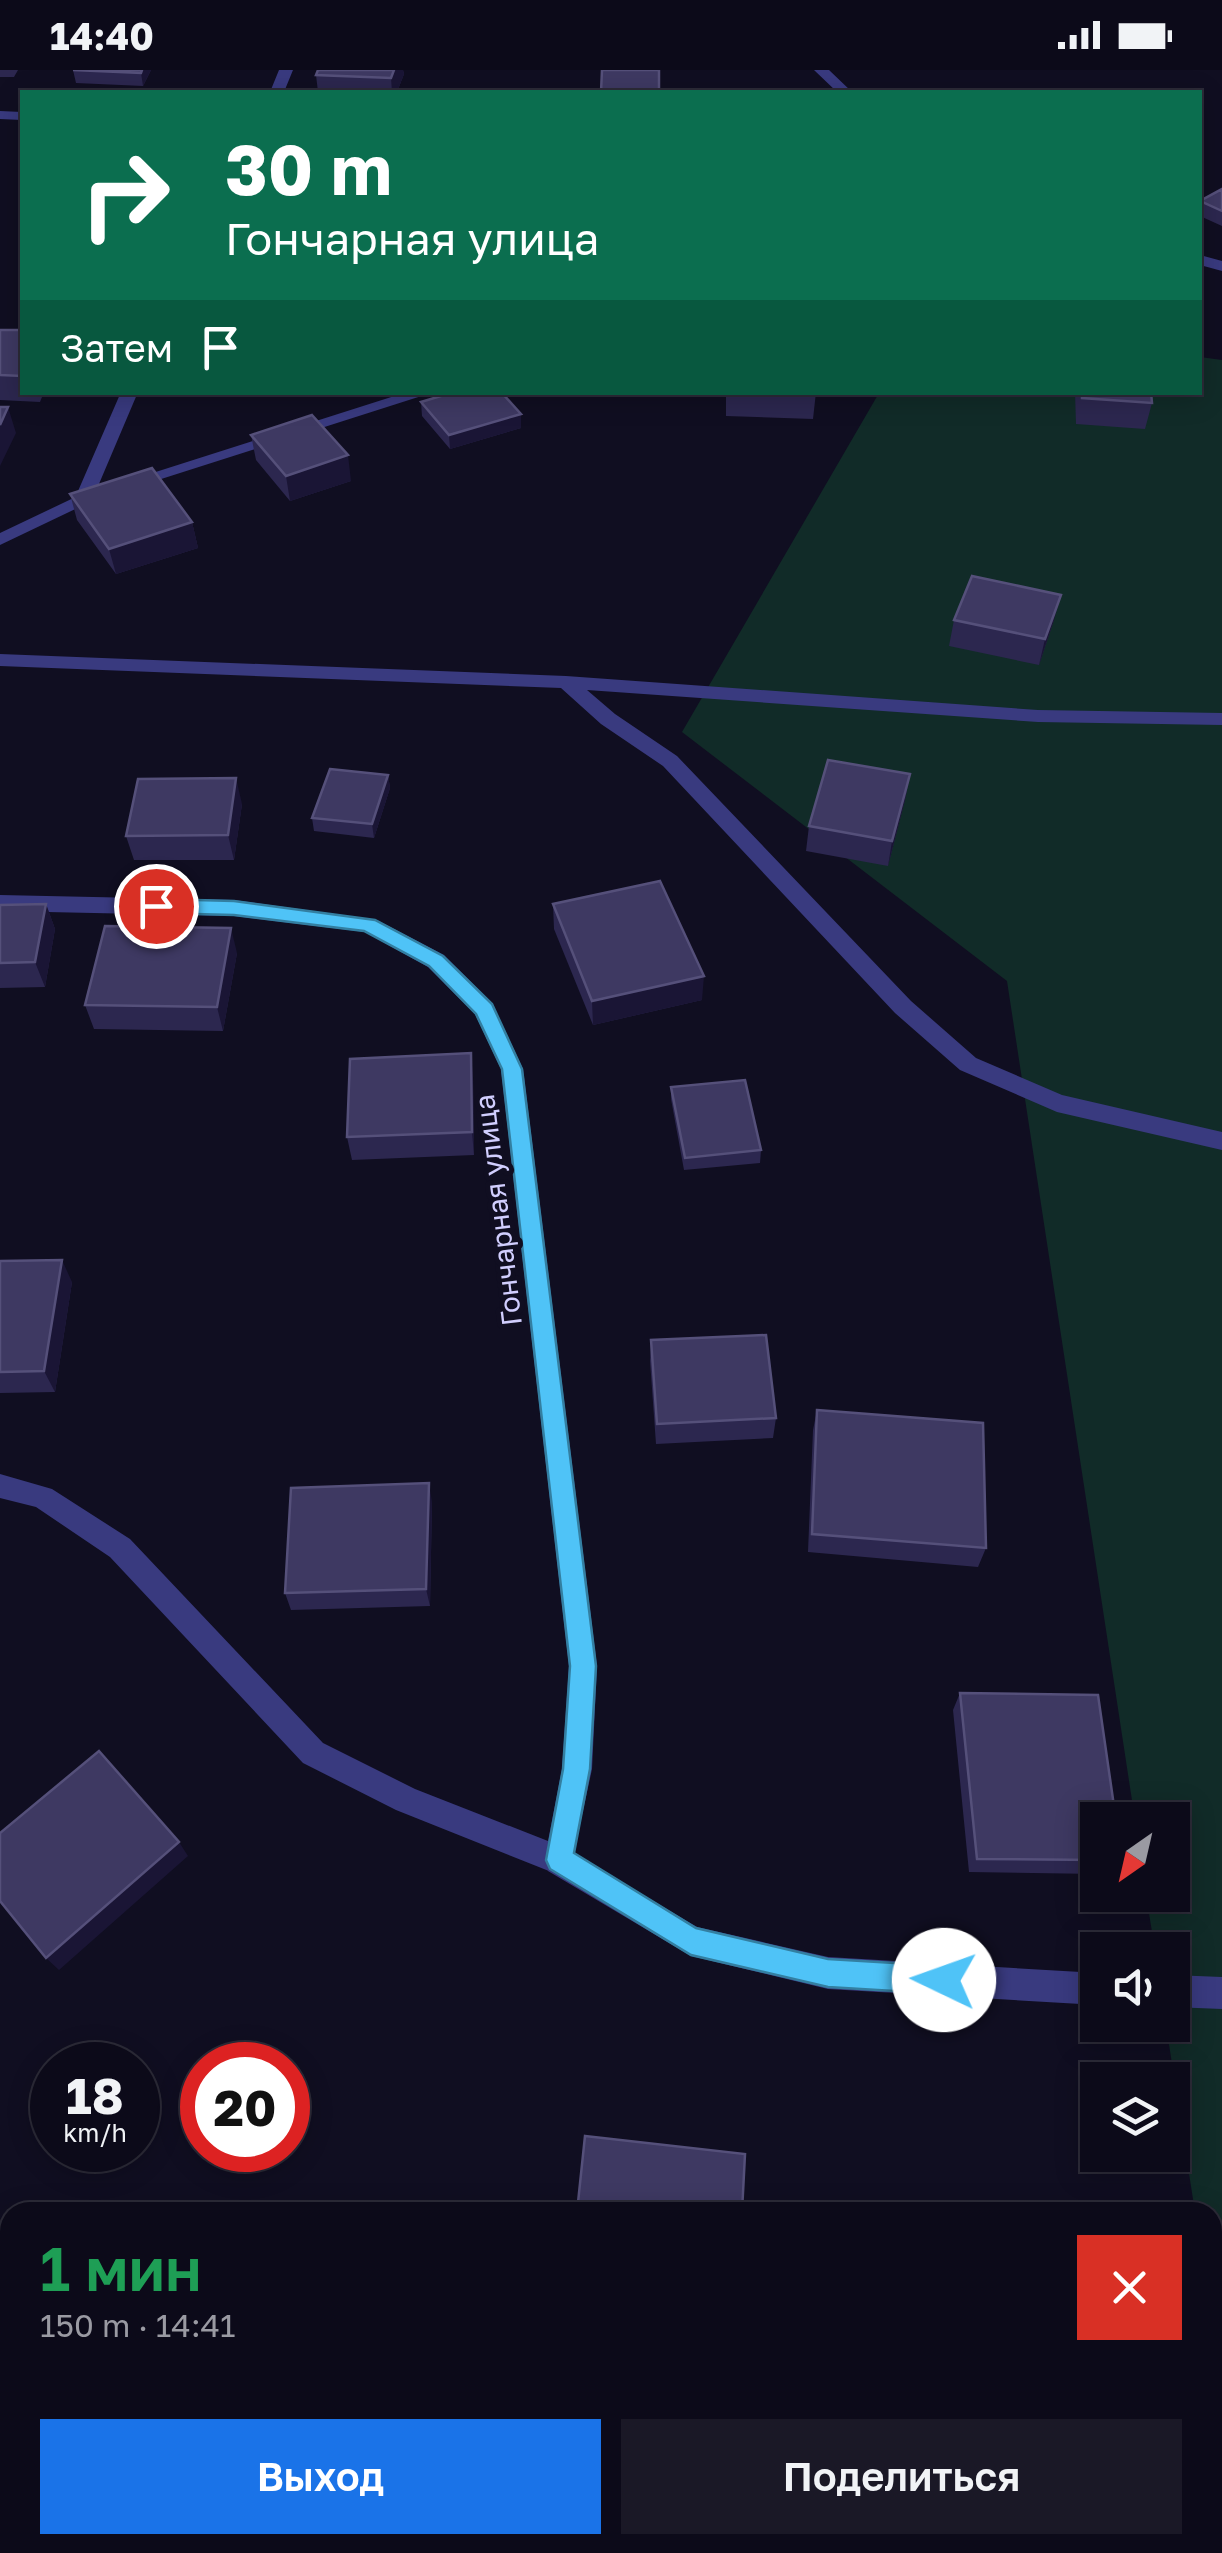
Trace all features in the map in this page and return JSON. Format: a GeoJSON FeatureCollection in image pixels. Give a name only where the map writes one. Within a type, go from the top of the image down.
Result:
{"type":"FeatureCollection","features":[{"type":"Feature","properties":{"kind":"street"},"geometry":{"type":"LineString","coordinates":[[821,70],[841,90]]}},
{"type":"Feature","properties":{"kind":"street"},"geometry":{"type":"LineString","coordinates":[[84,498],[129,395]]}},
{"type":"Feature","properties":{"kind":"street"},"geometry":{"type":"LineString","coordinates":[[0,540],[84,498],[416,395]]}},
{"type":"Feature","properties":{"kind":"street"},"geometry":{"type":"LineString","coordinates":[[0,660],[566,682],[1038,716],[1222,719]]}},
{"type":"Feature","properties":{"kind":"street"},"geometry":{"type":"LineString","coordinates":[[566,682],[608,719],[670,761],[903,1007],[968,1064],[1057,1103],[1222,1140]]}},
{"type":"Feature","properties":{"kind":"street","name":"Гончарная улица"},"geometry":{"type":"LineString","coordinates":[[0,903],[234,908],[368,924],[436,961],[484,1010],[512,1069],[583,1666],[577,1769],[560,1860]]}},
{"type":"Feature","properties":{"kind":"street"},"geometry":{"type":"LineString","coordinates":[[0,1486],[42,1497],[120,1548],[312,1753],[406,1800],[560,1860],[691,1941],[828,1973],[1080,1987]]}},
{"type":"Feature","properties":{"kind":"street"},"geometry":{"type":"LineString","coordinates":[[1190,1991],[1222,1992]]}},
{"type":"Feature","properties":{"kind":"green space"},"geometry":{"type":"Polygon","coordinates":[[[1202,357],[1222,360],[1222,2202],[1193,2202],[1189,2172],[1190,2062],[1172,2062],[1169,2042],[1190,2042],[1190,1932],[1152,1932],[1149,1912],[1190,1912],[1190,1802],[1132,1802],[1007,981],[682,732],[878,395],[1202,395],[1202,357]]]}},
{"type":"Feature","properties":{"kind":"building"},"geometry":{"type":"Polygon","coordinates":[[[73,70],[142,70],[141,73],[73,70]]]}},
{"type":"Feature","properties":{"kind":"building"},"geometry":{"type":"Polygon","coordinates":[[[318,70],[394,70],[391,78],[316,75],[318,70]]]}},
{"type":"Feature","properties":{"kind":"building"},"geometry":{"type":"Polygon","coordinates":[[[602,70],[659,70],[659,90],[601,90],[602,70]]]}},
{"type":"Feature","properties":{"kind":"building"},"geometry":{"type":"Polygon","coordinates":[[[1222,189],[1222,211],[1202,202],[1222,189]]]}},
{"type":"Feature","properties":{"kind":"building"},"geometry":{"type":"Polygon","coordinates":[[[0,330],[20,330],[20,376],[0,375],[0,330]]]}},
{"type":"Feature","properties":{"kind":"building"},"geometry":{"type":"Polygon","coordinates":[[[444,395],[504,395],[521,414],[449,435],[421,402],[444,395]]]}},
{"type":"Feature","properties":{"kind":"building"},"geometry":{"type":"Polygon","coordinates":[[[1151,395],[1152,403],[1082,398],[1151,395]]]}},
{"type":"Feature","properties":{"kind":"building"},"geometry":{"type":"Polygon","coordinates":[[[0,407],[8,407],[0,425],[0,407]]]}},
{"type":"Feature","properties":{"kind":"building"},"geometry":{"type":"Polygon","coordinates":[[[312,415],[348,455],[286,476],[251,435],[312,415]]]}},
{"type":"Feature","properties":{"kind":"building"},"geometry":{"type":"Polygon","coordinates":[[[152,468],[192,522],[109,549],[70,494],[152,468]]]}},
{"type":"Feature","properties":{"kind":"building"},"geometry":{"type":"Polygon","coordinates":[[[972,576],[1061,595],[1045,639],[954,620],[972,576]]]}},
{"type":"Feature","properties":{"kind":"building"},"geometry":{"type":"Polygon","coordinates":[[[828,760],[910,774],[892,841],[809,826],[828,760]]]}},
{"type":"Feature","properties":{"kind":"building"},"geometry":{"type":"Polygon","coordinates":[[[330,769],[388,775],[372,824],[312,818],[330,769]]]}},
{"type":"Feature","properties":{"kind":"building"},"geometry":{"type":"Polygon","coordinates":[[[236,778],[228,835],[126,836],[138,779],[236,778]]]}},
{"type":"Feature","properties":{"kind":"building"},"geometry":{"type":"Polygon","coordinates":[[[660,881],[704,976],[592,1001],[553,904],[660,881]]]}},
{"type":"Feature","properties":{"kind":"building"},"geometry":{"type":"Polygon","coordinates":[[[46,904],[35,962],[0,963],[0,905],[46,904]]]}},
{"type":"Feature","properties":{"kind":"building"},"geometry":{"type":"Polygon","coordinates":[[[105,926],[231,928],[217,1007],[85,1005],[105,926]]]}},
{"type":"Feature","properties":{"kind":"building"},"geometry":{"type":"Polygon","coordinates":[[[471,1053],[472,1132],[347,1137],[350,1059],[471,1053]]]}},
{"type":"Feature","properties":{"kind":"building"},"geometry":{"type":"Polygon","coordinates":[[[745,1080],[761,1150],[685,1158],[671,1087],[745,1080]]]}},
{"type":"Feature","properties":{"kind":"building"},"geometry":{"type":"Polygon","coordinates":[[[62,1260],[44,1371],[0,1372],[0,1261],[62,1260]]]}},
{"type":"Feature","properties":{"kind":"building"},"geometry":{"type":"Polygon","coordinates":[[[766,1335],[776,1418],[657,1424],[651,1340],[766,1335]]]}},
{"type":"Feature","properties":{"kind":"building"},"geometry":{"type":"Polygon","coordinates":[[[817,1410],[983,1423],[986,1548],[812,1534],[817,1410]]]}},
{"type":"Feature","properties":{"kind":"building"},"geometry":{"type":"Polygon","coordinates":[[[429,1483],[426,1589],[285,1593],[291,1488],[429,1483]]]}},
{"type":"Feature","properties":{"kind":"building"},"geometry":{"type":"Polygon","coordinates":[[[960,1693],[1098,1695],[1113,1802],[1080,1802],[1080,1860],[977,1859],[960,1693]]]}},
{"type":"Feature","properties":{"kind":"building"},"geometry":{"type":"Polygon","coordinates":[[[99,1751],[179,1842],[46,1958],[0,1901],[0,1833],[99,1751]]]}},
{"type":"Feature","properties":{"kind":"building"},"geometry":{"type":"Polygon","coordinates":[[[585,2136],[745,2154],[743,2202],[578,2202],[585,2136]]]}},
{"type":"Feature","properties":{"kind":"route"},"geometry":{"type":"LineString","coordinates":[[156,906],[234,908],[368,924],[436,961],[484,1010],[512,1069],[583,1666],[577,1769],[560,1860],[691,1941],[828,1973],[944,1980]]}}]}
